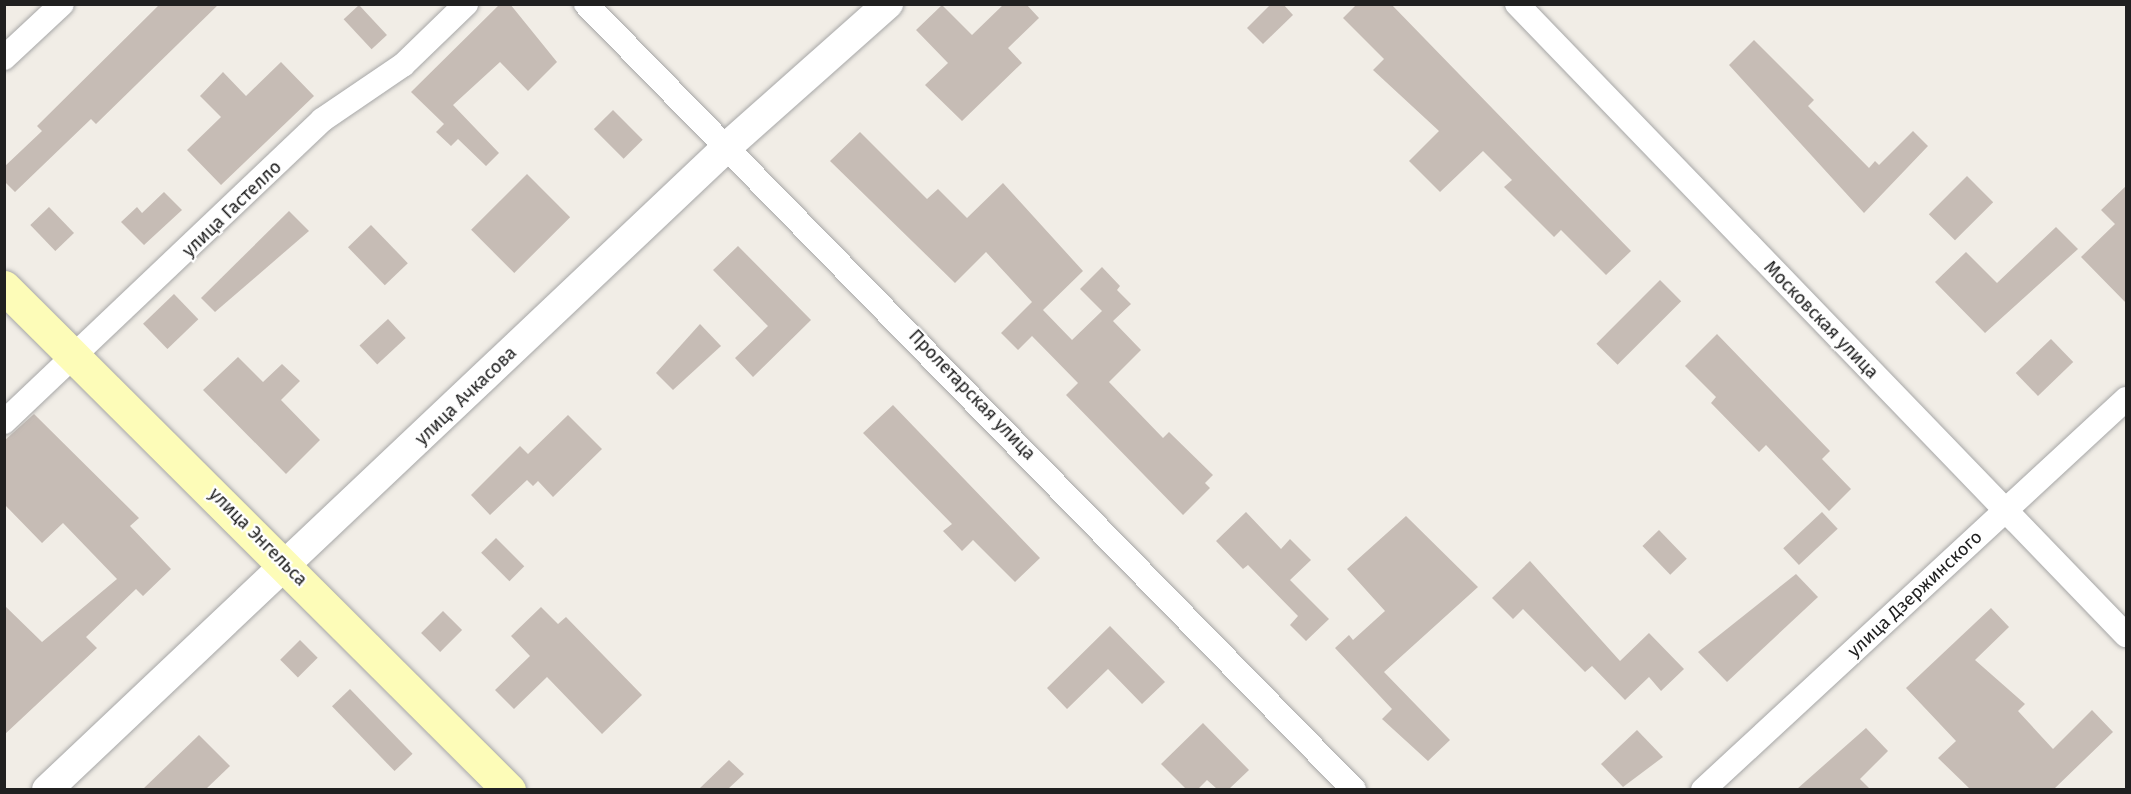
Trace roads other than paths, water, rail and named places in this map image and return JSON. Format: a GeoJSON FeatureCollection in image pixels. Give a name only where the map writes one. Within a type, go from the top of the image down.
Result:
{"type":"FeatureCollection","features":[{"type":"Feature","properties":{"kind":"main road","name":"улица Энгельса"},"geometry":{"type":"LineString","coordinates":[[4,287],[287,565],[509,789]]}},
{"type":"Feature","properties":{"kind":"street"},"geometry":{"type":"LineString","coordinates":[[4,58],[62,4]]}},
{"type":"Feature","properties":{"kind":"street","name":"улица Гастелло"},"geometry":{"type":"LineString","coordinates":[[4,422],[322,120],[403,65],[466,4]]}},
{"type":"Feature","properties":{"kind":"street","name":"Пролетарская улица"},"geometry":{"type":"LineString","coordinates":[[586,4],[729,146],[1354,789]]}},
{"type":"Feature","properties":{"kind":"street","name":"улица Ачкасова"},"geometry":{"type":"LineString","coordinates":[[47,789],[729,146],[888,4]]}},
{"type":"Feature","properties":{"kind":"street","name":"Московская улица"},"geometry":{"type":"LineString","coordinates":[[1517,4],[2127,635]]}},
{"type":"Feature","properties":{"kind":"street","name":"улица Дзержинского"},"geometry":{"type":"LineString","coordinates":[[1703,789],[2127,399]]}}]}
